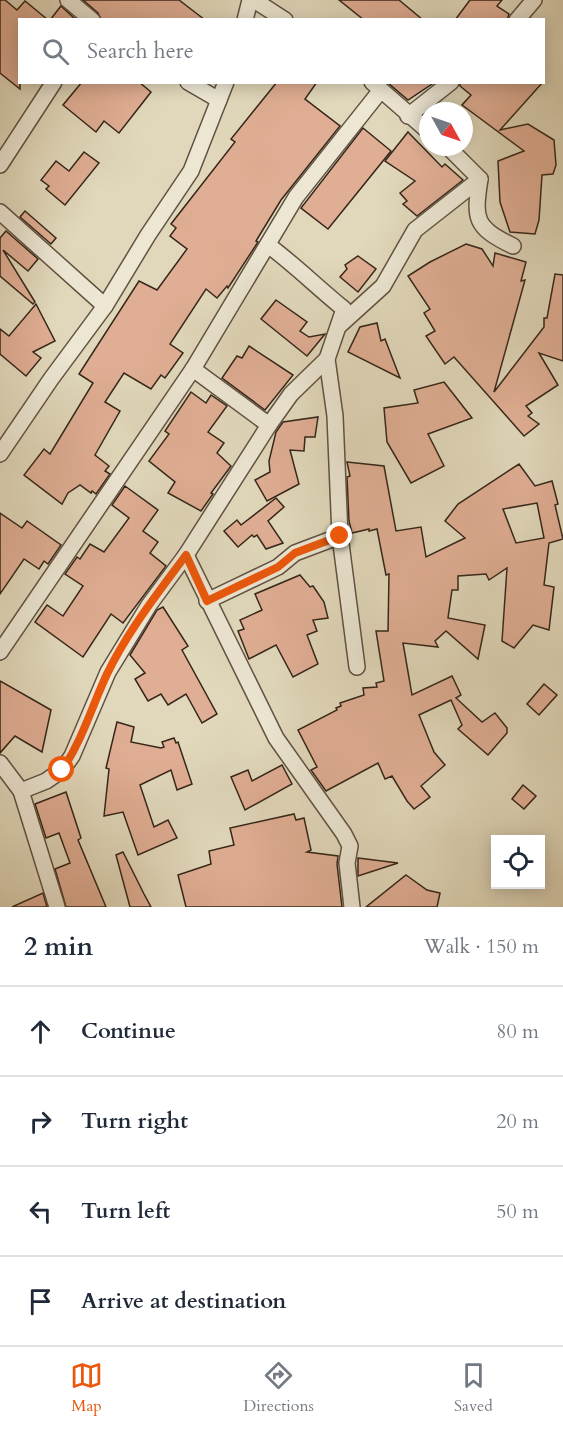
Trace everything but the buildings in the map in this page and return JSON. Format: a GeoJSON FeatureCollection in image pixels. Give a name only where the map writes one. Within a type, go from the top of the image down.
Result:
{"type":"FeatureCollection","features":[{"type":"Feature","properties":{"kind":"street"},"geometry":{"type":"LineString","coordinates":[[68,0],[90,18]]}},
{"type":"Feature","properties":{"kind":"street"},"geometry":{"type":"LineString","coordinates":[[246,18],[252,0],[282,18]]}},
{"type":"Feature","properties":{"kind":"street"},"geometry":{"type":"LineString","coordinates":[[519,18],[534,0]]}},
{"type":"Feature","properties":{"kind":"street"},"geometry":{"type":"LineString","coordinates":[[0,165],[53,84]]}},
{"type":"Feature","properties":{"kind":"street"},"geometry":{"type":"LineString","coordinates":[[191,84],[219,100]]}},
{"type":"Feature","properties":{"kind":"street"},"geometry":{"type":"LineString","coordinates":[[3,444],[105,306],[148,235],[191,171],[225,84]]}},
{"type":"Feature","properties":{"kind":"street"},"geometry":{"type":"LineString","coordinates":[[408,116],[448,84]]}},
{"type":"Feature","properties":{"kind":"street"},"geometry":{"type":"LineString","coordinates":[[0,651],[194,369],[296,197],[377,86],[419,124]]}},
{"type":"Feature","properties":{"kind":"street"},"geometry":{"type":"LineString","coordinates":[[457,156],[480,178]]}},
{"type":"Feature","properties":{"kind":"street"},"geometry":{"type":"LineString","coordinates":[[340,325],[383,286],[415,230],[480,178]]}},
{"type":"Feature","properties":{"kind":"street"},"geometry":{"type":"LineString","coordinates":[[480,178],[476,209],[482,226],[491,235],[513,246]]}},
{"type":"Feature","properties":{"kind":"street"},"geometry":{"type":"LineString","coordinates":[[0,212],[105,306]]}},
{"type":"Feature","properties":{"kind":"street"},"geometry":{"type":"LineString","coordinates":[[21,790],[46,781],[62,770],[72,756],[108,672],[149,605],[186,555],[291,394],[327,359],[344,309],[295,265],[268,245]]}},
{"type":"Feature","properties":{"kind":"street"},"geometry":{"type":"LineString","coordinates":[[327,359],[335,416],[340,536],[357,667]]}},
{"type":"Feature","properties":{"kind":"street"},"geometry":{"type":"LineString","coordinates":[[194,369],[269,425]]}},
{"type":"Feature","properties":{"kind":"street"},"geometry":{"type":"LineString","coordinates":[[207,601],[278,567],[295,553],[340,536]]}},
{"type":"Feature","properties":{"kind":"street"},"geometry":{"type":"LineString","coordinates":[[186,555],[276,738],[344,834],[350,846],[347,863],[352,907]]}},
{"type":"Feature","properties":{"kind":"street"},"geometry":{"type":"LineString","coordinates":[[0,763],[21,790],[57,907]]}},
{"type":"Feature","properties":{"kind":"route"},"geometry":{"type":"LineString","coordinates":[[62,770],[72,756],[108,672],[127,639],[186,555],[207,601],[278,567],[295,553],[340,536]]}}]}
